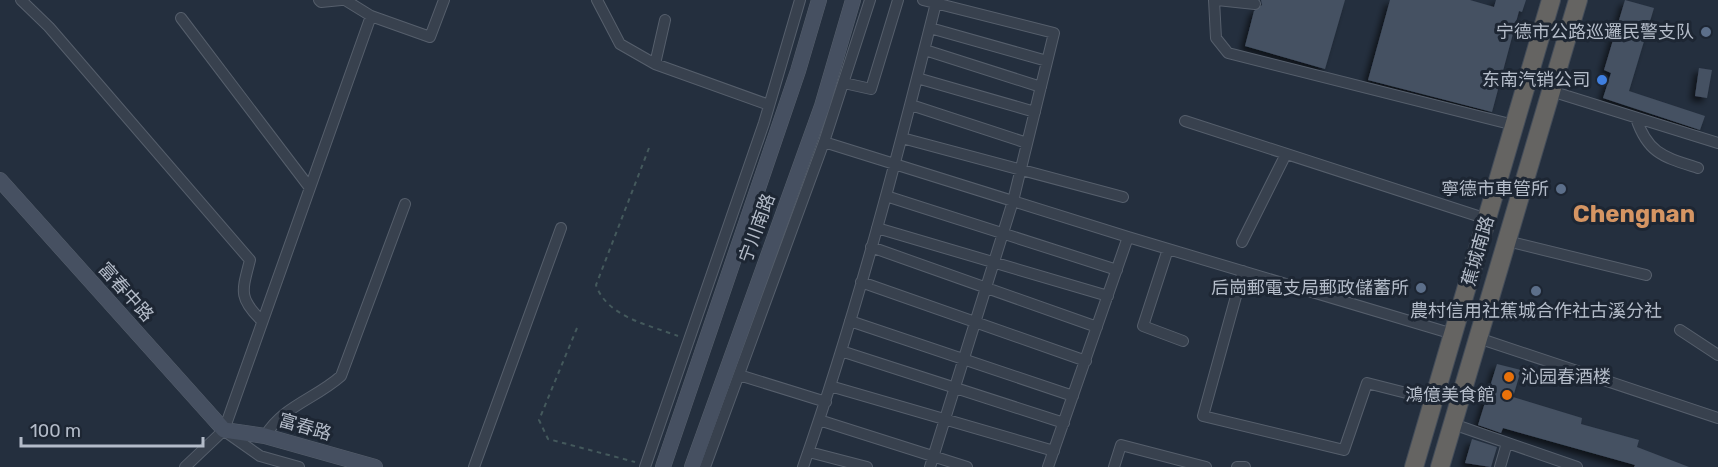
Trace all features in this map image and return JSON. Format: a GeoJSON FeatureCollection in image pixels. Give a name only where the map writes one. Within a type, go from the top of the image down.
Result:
{"type":"FeatureCollection","features":[{"type":"Feature","properties":{"kind":"highway","name":"蕉城南路"},"geometry":{"type":"LineString","coordinates":[[1414,467],[1551,0]]}},
{"type":"Feature","properties":{"kind":"highway","name":"蕉城南路"},"geometry":{"type":"LineString","coordinates":[[1440,467],[1578,0]]}},
{"type":"Feature","properties":{"kind":"main road","name":"宁川南路"},"geometry":{"type":"LineString","coordinates":[[663,467],[787,105],[819,0]]}},
{"type":"Feature","properties":{"kind":"main road","name":"宁川南路"},"geometry":{"type":"LineString","coordinates":[[692,467],[822,106],[853,0]]}},
{"type":"Feature","properties":{"kind":"main road","name":"富春中路"},"geometry":{"type":"LineString","coordinates":[[0,180],[224,430]]}},
{"type":"Feature","properties":{"kind":"main road","name":"富春路"},"geometry":{"type":"LineString","coordinates":[[224,430],[265,436],[375,467]]}},
{"type":"Feature","properties":{"kind":"street"},"geometry":{"type":"LineString","coordinates":[[21,0],[49,27],[250,260],[242,290],[247,306],[262,321]]}},
{"type":"Feature","properties":{"kind":"street"},"geometry":{"type":"LineString","coordinates":[[319,0],[321,2],[343,0],[371,16],[430,37],[444,0]]}},
{"type":"Feature","properties":{"kind":"street"},"geometry":{"type":"LineString","coordinates":[[597,0],[620,44],[655,64],[769,105]]}},
{"type":"Feature","properties":{"kind":"street"},"geometry":{"type":"LineString","coordinates":[[646,466],[769,105],[800,0]]}},
{"type":"Feature","properties":{"kind":"street"},"geometry":{"type":"LineString","coordinates":[[705,467],[824,142],[870,0]]}},
{"type":"Feature","properties":{"kind":"street"},"geometry":{"type":"LineString","coordinates":[[844,83],[872,89],[898,0]]}},
{"type":"Feature","properties":{"kind":"street"},"geometry":{"type":"LineString","coordinates":[[923,0],[1054,33],[1013,201],[932,462]]}},
{"type":"Feature","properties":{"kind":"street"},"geometry":{"type":"LineString","coordinates":[[1255,4],[1216,0],[1216,38],[1228,53],[1514,125]]}},
{"type":"Feature","properties":{"kind":"street"},"geometry":{"type":"LineString","coordinates":[[803,467],[831,386],[896,164],[936,3]]}},
{"type":"Feature","properties":{"kind":"street"},"geometry":{"type":"LineString","coordinates":[[185,467],[224,430],[371,16]]}},
{"type":"Feature","properties":{"kind":"street"},"geometry":{"type":"LineString","coordinates":[[181,18],[310,188]]}},
{"type":"Feature","properties":{"kind":"street"},"geometry":{"type":"LineString","coordinates":[[655,64],[665,20]]}},
{"type":"Feature","properties":{"kind":"street"},"geometry":{"type":"LineString","coordinates":[[930,27],[1047,61]]}},
{"type":"Feature","properties":{"kind":"street"},"geometry":{"type":"LineString","coordinates":[[925,50],[1041,87]]}},
{"type":"Feature","properties":{"kind":"street"},"geometry":{"type":"LineString","coordinates":[[918,78],[1035,112]]}},
{"type":"Feature","properties":{"kind":"street"},"geometry":{"type":"LineString","coordinates":[[1551,92],[1718,143]]}},
{"type":"Feature","properties":{"kind":"street"},"geometry":{"type":"LineString","coordinates":[[911,105],[1027,143]]}},
{"type":"Feature","properties":{"kind":"street"},"geometry":{"type":"LineString","coordinates":[[1636,118],[1643,140],[1666,157],[1698,168]]}},
{"type":"Feature","properties":{"kind":"street"},"geometry":{"type":"LineString","coordinates":[[1185,121],[1487,219]]}},
{"type":"Feature","properties":{"kind":"street"},"geometry":{"type":"LineString","coordinates":[[902,138],[1123,198]]}},
{"type":"Feature","properties":{"kind":"street"},"geometry":{"type":"LineString","coordinates":[[824,142],[1128,237],[1453,334]]}},
{"type":"Feature","properties":{"kind":"street"},"geometry":{"type":"LineString","coordinates":[[1242,242],[1286,154]]}},
{"type":"Feature","properties":{"kind":"street"},"geometry":{"type":"LineString","coordinates":[[886,196],[1117,270]]}},
{"type":"Feature","properties":{"kind":"street"},"geometry":{"type":"LineString","coordinates":[[265,436],[274,420],[296,404],[323,392],[341,376],[405,204]]}},
{"type":"Feature","properties":{"kind":"street"},"geometry":{"type":"LineString","coordinates":[[474,467],[561,228]]}},
{"type":"Feature","properties":{"kind":"street"},"geometry":{"type":"LineString","coordinates":[[877,228],[1108,296]]}},
{"type":"Feature","properties":{"kind":"street"},"geometry":{"type":"LineString","coordinates":[[1048,467],[1128,237]]}},
{"type":"Feature","properties":{"kind":"street"},"geometry":{"type":"LineString","coordinates":[[1507,242],[1646,275]]}},
{"type":"Feature","properties":{"kind":"street"},"geometry":{"type":"LineString","coordinates":[[871,247],[1097,327]]}},
{"type":"Feature","properties":{"kind":"street"},"geometry":{"type":"LineString","coordinates":[[1168,249],[1143,326],[1183,341]]}},
{"type":"Feature","properties":{"kind":"street"},"geometry":{"type":"LineString","coordinates":[[1243,271],[1203,416],[1344,450],[1367,383],[1434,400]]}},
{"type":"Feature","properties":{"kind":"street"},"geometry":{"type":"LineString","coordinates":[[861,282],[1086,361]]}},
{"type":"Feature","properties":{"kind":"street"},"geometry":{"type":"LineString","coordinates":[[850,321],[1073,396]]}},
{"type":"Feature","properties":{"kind":"street"},"geometry":{"type":"LineString","coordinates":[[1680,330],[1718,355]]}},
{"type":"Feature","properties":{"kind":"street"},"geometry":{"type":"LineString","coordinates":[[1478,338],[1718,418]]}},
{"type":"Feature","properties":{"kind":"street"},"geometry":{"type":"LineString","coordinates":[[841,351],[1064,423]]}},
{"type":"Feature","properties":{"kind":"street"},"geometry":{"type":"LineString","coordinates":[[739,375],[826,402]]}},
{"type":"Feature","properties":{"kind":"street"},"geometry":{"type":"LineString","coordinates":[[831,386],[1054,451]]}},
{"type":"Feature","properties":{"kind":"street"},"geometry":{"type":"LineString","coordinates":[[819,420],[932,462],[967,467]]}},
{"type":"Feature","properties":{"kind":"street"},"geometry":{"type":"LineString","coordinates":[[1453,424],[1577,467]]}},
{"type":"Feature","properties":{"kind":"street"},"geometry":{"type":"LineString","coordinates":[[224,430],[260,456],[299,467]]}},
{"type":"Feature","properties":{"kind":"street"},"geometry":{"type":"LineString","coordinates":[[1500,467],[1507,443]]}},
{"type":"Feature","properties":{"kind":"street"},"geometry":{"type":"LineString","coordinates":[[1114,467],[1120,445],[1206,467]]}},
{"type":"Feature","properties":{"kind":"street"},"geometry":{"type":"LineString","coordinates":[[809,452],[867,467]]}},
{"type":"Feature","properties":{"kind":"street"},"geometry":{"type":"LineString","coordinates":[[1237,467],[1245,467]]}},
{"type":"Feature","properties":{"kind":"path"},"geometry":{"type":"LineString","coordinates":[[649,148],[596,285],[600,296],[621,314],[689,341]]}},
{"type":"Feature","properties":{"kind":"path"},"geometry":{"type":"LineString","coordinates":[[577,328],[539,420],[548,439],[646,466]]}},
{"type":"Feature","properties":{"kind":"building"},"geometry":{"type":"Polygon","coordinates":[[[1261,0],[1345,0],[1325,69],[1245,46],[1254,11],[1262,5],[1261,0]]]}},
{"type":"Feature","properties":{"kind":"building"},"geometry":{"type":"Polygon","coordinates":[[[1390,0],[1470,0],[1494,7],[1496,0],[1526,0],[1522,12],[1519,11],[1492,112],[1368,80],[1390,0]]]}},
{"type":"Feature","properties":{"kind":"building"},"geometry":{"type":"Polygon","coordinates":[[[1625,0],[1654,8],[1629,91],[1705,116],[1700,130],[1603,98],[1611,73],[1604,70],[1625,0]]]}},
{"type":"Feature","properties":{"kind":"building"},"geometry":{"type":"Polygon","coordinates":[[[1699,68],[1712,70],[1707,98],[1695,96],[1699,68]]]}},
{"type":"Feature","properties":{"kind":"building"},"geometry":{"type":"Polygon","coordinates":[[[1497,364],[1521,370],[1513,397],[1582,418],[1581,424],[1639,440],[1637,447],[1689,467],[1634,467],[1635,465],[1503,428],[1501,433],[1478,425],[1497,364]]]}},
{"type":"Feature","properties":{"kind":"building"},"geometry":{"type":"Polygon","coordinates":[[[1472,439],[1497,447],[1491,467],[1465,463],[1472,439]]]}},
{"type":"Feature","properties":{"kind":"place","name":"宁德市公路巡邏民警支队"},"geometry":{"type":"Point","coordinates":[1706,32]}},
{"type":"Feature","properties":{"kind":"place","name":"东南汽销公司"},"geometry":{"type":"Point","coordinates":[1602,80]}},
{"type":"Feature","properties":{"kind":"place","name":"寧德市車管所"},"geometry":{"type":"Point","coordinates":[1561,189]}},
{"type":"Feature","properties":{"kind":"place","name":"后崗郵電支局郵政儲蓄所"},"geometry":{"type":"Point","coordinates":[1421,288]}},
{"type":"Feature","properties":{"kind":"place","name":"農村信用社蕉城合作社古溪分社"},"geometry":{"type":"Point","coordinates":[1536,291]}},
{"type":"Feature","properties":{"kind":"place","name":"沁园春酒楼"},"geometry":{"type":"Point","coordinates":[1509,377]}},
{"type":"Feature","properties":{"kind":"place","name":"鴻億美食館"},"geometry":{"type":"Point","coordinates":[1507,395]}},
{"type":"Feature","properties":{"kind":"district","name":"Chengnan"},"geometry":{"type":"Point","coordinates":[1634,214]}}]}
